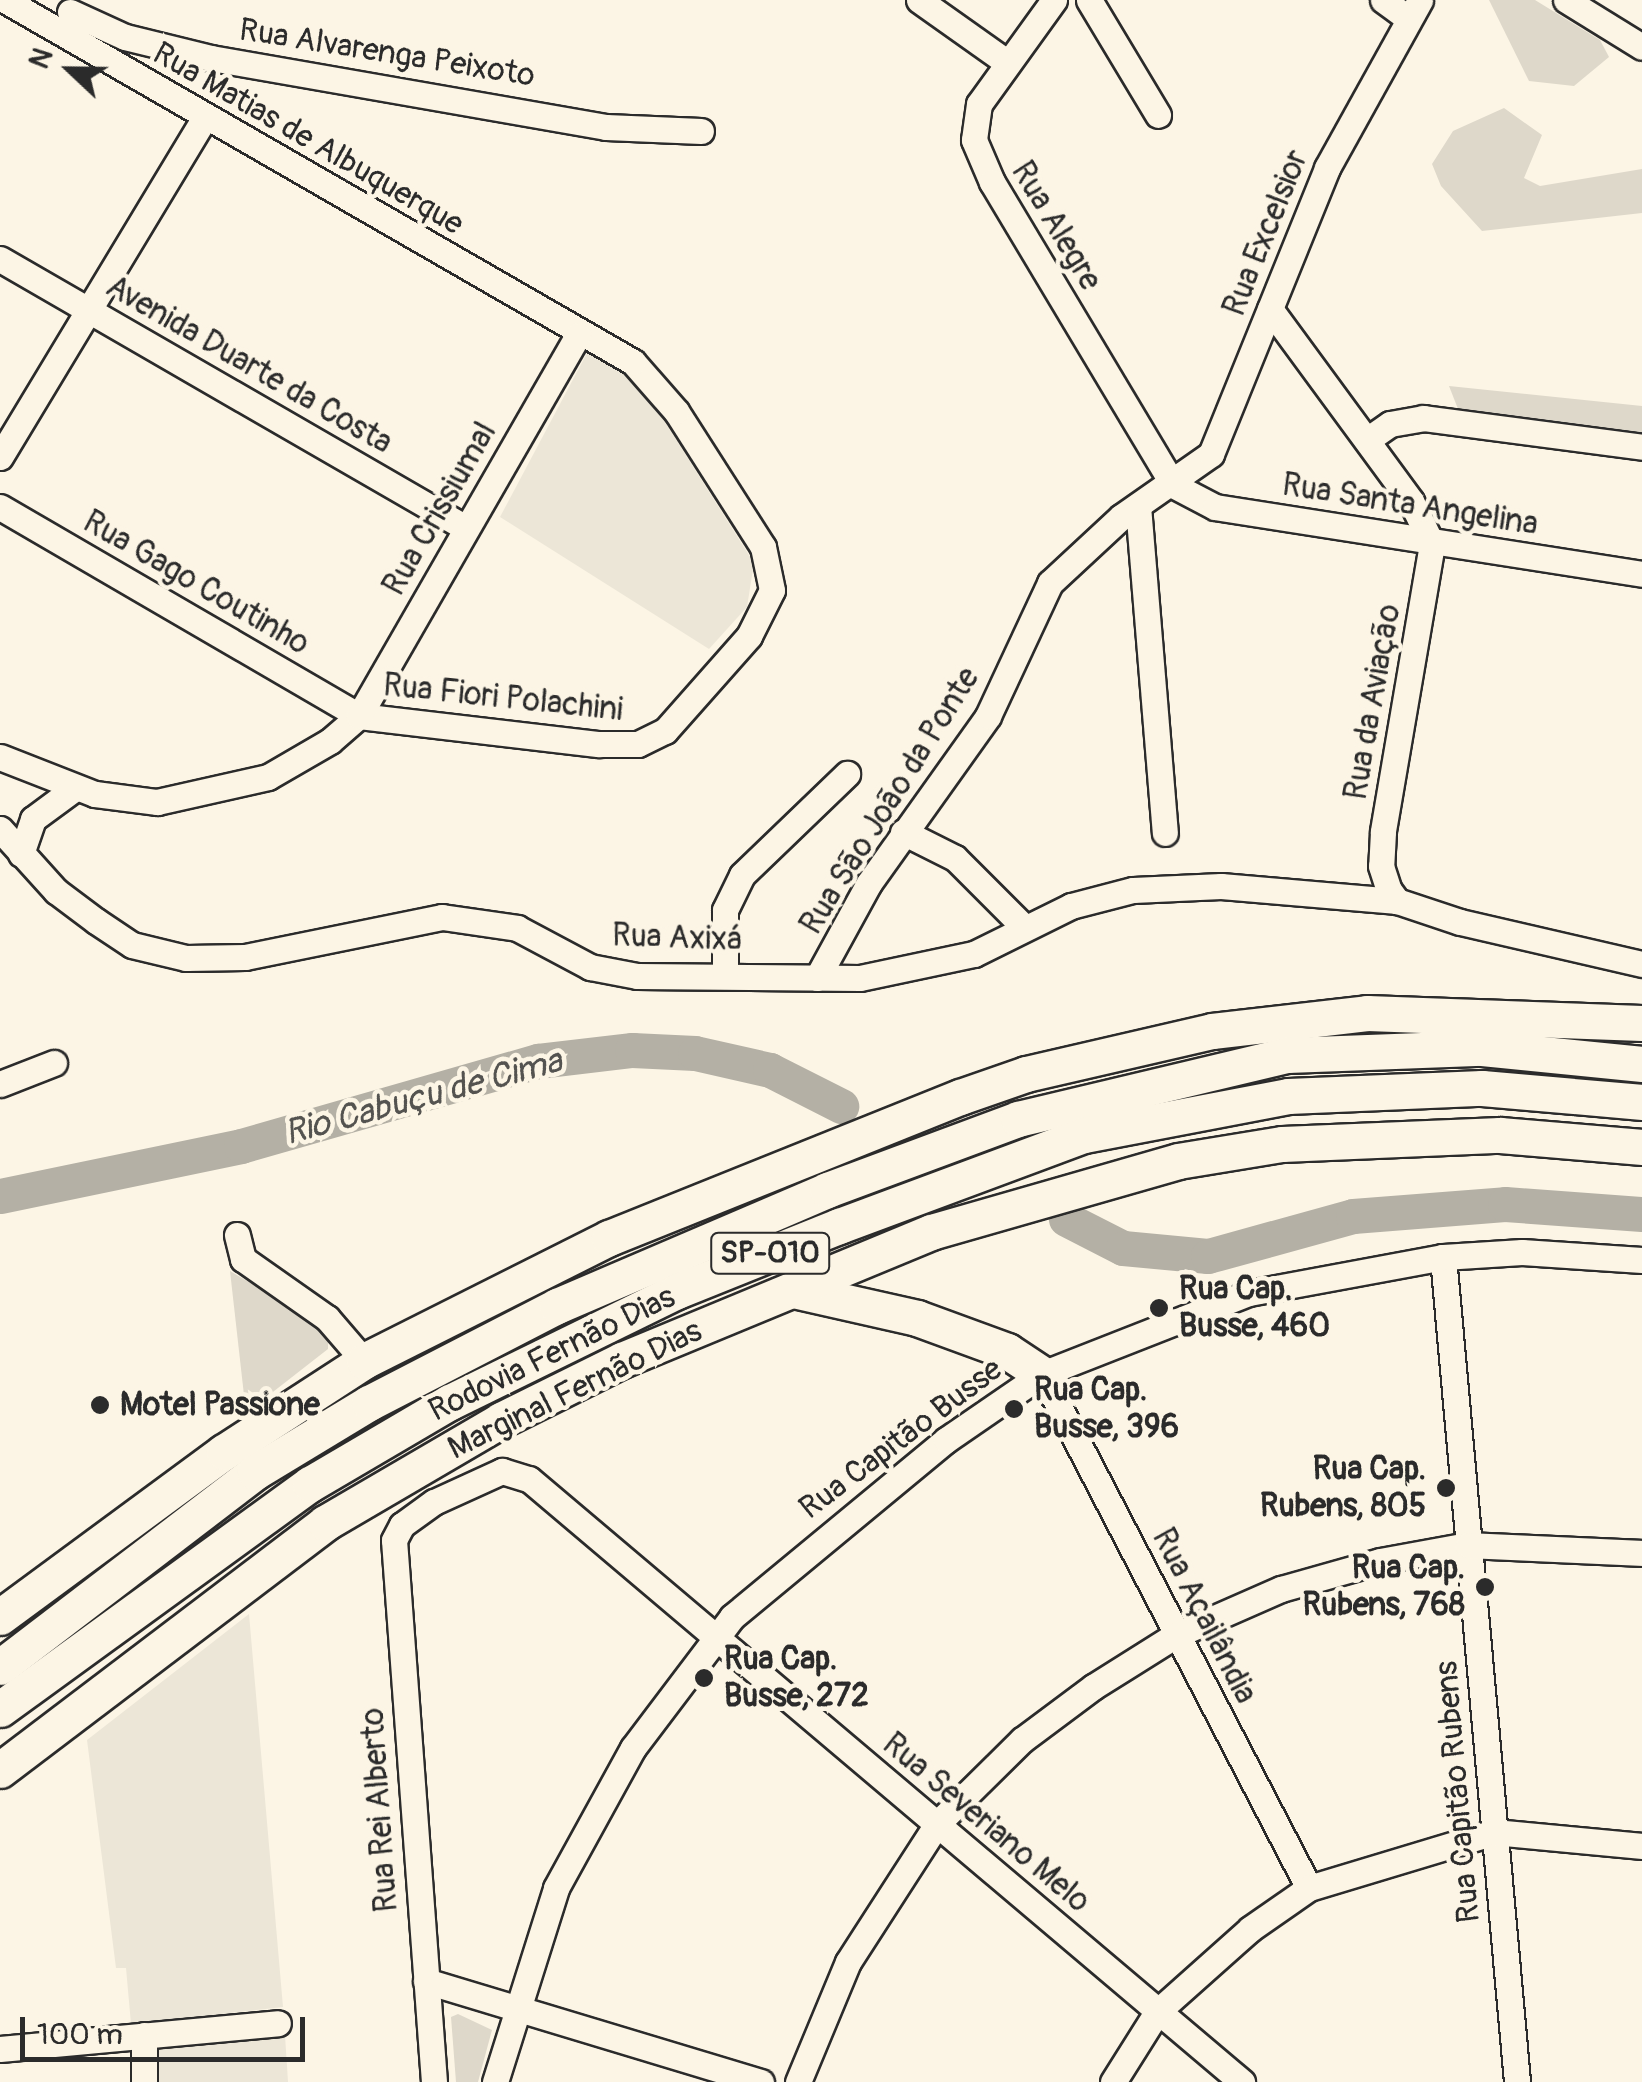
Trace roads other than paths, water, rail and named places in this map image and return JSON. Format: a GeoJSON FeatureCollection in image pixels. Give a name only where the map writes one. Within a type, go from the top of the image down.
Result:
{"type":"FeatureCollection","features":[{"type":"Feature","properties":{"kind":"highway","name":"SP-010"},"geometry":{"type":"LineString","coordinates":[[0,1617],[224,1452],[364,1361],[610,1238],[832,1145],[1026,1074],[1212,1032],[1368,1014],[1477,1012],[1642,1022]]}},
{"type":"Feature","properties":{"kind":"highway","name":"Rodovia Fernão Dias"},"geometry":{"type":"LineString","coordinates":[[0,1666],[256,1472],[369,1402],[557,1306],[826,1190],[1018,1119],[1287,1055],[1482,1048],[1642,1064]]}},
{"type":"Feature","properties":{"kind":"highway","name":"Rodovia Fernão Dias"},"geometry":{"type":"LineString","coordinates":[[0,1710],[310,1484],[450,1402],[677,1291],[856,1219],[1084,1135],[1288,1096],[1482,1088],[1642,1102]]}},
{"type":"Feature","properties":{"kind":"highway","name":"Marginal Fernão Dias"},"geometry":{"type":"LineString","coordinates":[[0,1770],[325,1522],[557,1392],[792,1290],[999,1209],[1227,1152],[1388,1136],[1500,1135],[1642,1147]]}},
{"type":"Feature","properties":{"kind":"highway"},"geometry":{"type":"LineString","coordinates":[[792,1290],[917,1318],[1007,1350],[1042,1374]]}},
{"type":"Feature","properties":{"kind":"street","name":"Rua Matias de Albuquerque"},"geometry":{"type":"LineString","coordinates":[[5,0],[68,14],[205,118],[578,335]]}},
{"type":"Feature","properties":{"kind":"street"},"geometry":{"type":"LineString","coordinates":[[919,0],[1006,61]]}},
{"type":"Feature","properties":{"kind":"street","name":"Rua Alegre"},"geometry":{"type":"LineString","coordinates":[[1054,0],[1006,61],[973,120],[981,162],[1173,485]]}},
{"type":"Feature","properties":{"kind":"street"},"geometry":{"type":"LineString","coordinates":[[1088,0],[1158,115]]}},
{"type":"Feature","properties":{"kind":"street"},"geometry":{"type":"LineString","coordinates":[[1383,0],[1414,9]]}},
{"type":"Feature","properties":{"kind":"street"},"geometry":{"type":"LineString","coordinates":[[1566,0],[1642,47]]}},
{"type":"Feature","properties":{"kind":"street","name":"Rua Excelsior"},"geometry":{"type":"LineString","coordinates":[[1173,485],[1212,454],[1350,116],[1414,9]]}},
{"type":"Feature","properties":{"kind":"street","name":"Rua Alvarenga Peixoto"},"geometry":{"type":"LineString","coordinates":[[68,14],[125,36],[211,58],[606,126],[700,131]]}},
{"type":"Feature","properties":{"kind":"street"},"geometry":{"type":"LineString","coordinates":[[0,457],[205,118]]}},
{"type":"Feature","properties":{"kind":"street","name":"Avenida Duarte da Costa"},"geometry":{"type":"LineString","coordinates":[[0,259],[466,528]]}},
{"type":"Feature","properties":{"kind":"street"},"geometry":{"type":"LineString","coordinates":[[1270,310],[1367,440],[1432,544]]}},
{"type":"Feature","properties":{"kind":"street","name":"Rua Crissiumal"},"geometry":{"type":"LineString","coordinates":[[359,716],[578,335]]}},
{"type":"Feature","properties":{"kind":"street","name":"Rua Fiori Polachini"},"geometry":{"type":"LineString","coordinates":[[359,716],[638,744],[665,731],[698,698],[764,616],[772,590],[763,547],[676,410],[633,362],[578,335]]}},
{"type":"Feature","properties":{"kind":"street"},"geometry":{"type":"LineString","coordinates":[[1367,440],[1390,424],[1423,418],[1642,447]]}},
{"type":"Feature","properties":{"kind":"street","name":"Rua São João da Ponte"},"geometry":{"type":"LineString","coordinates":[[817,978],[903,832],[988,716],[1050,583],[1138,506],[1173,485]]}},
{"type":"Feature","properties":{"kind":"street","name":"Rua Santa Angelina"},"geometry":{"type":"LineString","coordinates":[[1173,485],[1215,507],[1642,574]]}},
{"type":"Feature","properties":{"kind":"street"},"geometry":{"type":"LineString","coordinates":[[1138,506],[1165,833]]}},
{"type":"Feature","properties":{"kind":"street","name":"Rua Gago Coutinho"},"geometry":{"type":"LineString","coordinates":[[0,507],[359,716]]}},
{"type":"Feature","properties":{"kind":"street","name":"Rua da Aviação"},"geometry":{"type":"LineString","coordinates":[[1397,901],[1381,866],[1384,832],[1432,544]]}},
{"type":"Feature","properties":{"kind":"street"},"geometry":{"type":"LineString","coordinates":[[0,757],[74,788],[156,802],[218,792],[298,761],[359,716]]}},
{"type":"Feature","properties":{"kind":"street"},"geometry":{"type":"LineString","coordinates":[[725,974],[725,910],[742,875],[847,774]]}},
{"type":"Feature","properties":{"kind":"street"},"geometry":{"type":"LineString","coordinates":[[21,854],[33,819],[74,788]]}},
{"type":"Feature","properties":{"kind":"street","name":"Rua Axixá"},"geometry":{"type":"LineString","coordinates":[[0,829],[21,854],[96,921],[159,955],[245,957],[442,917],[517,928],[560,954],[611,972],[860,978],[940,964],[1101,896],[1187,886],[1397,901]]}},
{"type":"Feature","properties":{"kind":"street"},"geometry":{"type":"LineString","coordinates":[[903,832],[955,858],[1024,928]]}},
{"type":"Feature","properties":{"kind":"street"},"geometry":{"type":"LineString","coordinates":[[1397,901],[1460,922],[1642,964]]}},
{"type":"Feature","properties":{"kind":"street"},"geometry":{"type":"LineString","coordinates":[[0,1084],[54,1062]]}},
{"type":"Feature","properties":{"kind":"street"},"geometry":{"type":"LineString","coordinates":[[237,1235],[243,1258],[327,1318],[364,1361]]}},
{"type":"Feature","properties":{"kind":"street","name":"Rua Capitão Busse"},"geometry":{"type":"LineString","coordinates":[[495,2082],[534,1942],[584,1828],[715,1636],[804,1552],[1042,1374],[1248,1293],[1442,1256],[1522,1252],[1642,1260]]}},
{"type":"Feature","properties":{"kind":"street","name":"Rua Capitão Rubens"},"geometry":{"type":"LineString","coordinates":[[1442,1256],[1517,2082]]}},
{"type":"Feature","properties":{"kind":"street","name":"Rua Açailândia"},"geometry":{"type":"LineString","coordinates":[[1042,1374],[1309,1888]]}},
{"type":"Feature","properties":{"kind":"street","name":"Rua Severiano Melo"},"geometry":{"type":"LineString","coordinates":[[396,1533],[460,1487],[488,1474],[517,1472],[1242,2082]]}},
{"type":"Feature","properties":{"kind":"street","name":"Rua Rei Alberto"},"geometry":{"type":"LineString","coordinates":[[396,1533],[434,2082]]}},
{"type":"Feature","properties":{"kind":"street"},"geometry":{"type":"LineString","coordinates":[[798,2082],[848,1962],[937,1824],[1056,1712],[1176,1635],[1297,1584],[1468,1545],[1642,1553]]}},
{"type":"Feature","properties":{"kind":"street"},"geometry":{"type":"LineString","coordinates":[[1113,2082],[1157,2012],[1250,1929],[1309,1888],[1494,1832],[1642,1846]]}},
{"type":"Feature","properties":{"kind":"street"},"geometry":{"type":"LineString","coordinates":[[426,1981],[760,2082]]}},
{"type":"Feature","properties":{"kind":"street"},"geometry":{"type":"LineString","coordinates":[[0,2048],[278,2022]]}},
{"type":"Feature","properties":{"kind":"street"},"geometry":{"type":"LineString","coordinates":[[144,2035],[144,2082]]}},
{"type":"Feature","properties":{"kind":"waterway","name":"Rio Cabuçu de Cima"},"geometry":{"type":"LineString","coordinates":[[0,1196],[241,1146],[538,1061],[632,1050],[695,1053],[770,1070],[841,1106]]}},
{"type":"Feature","properties":{"kind":"waterway","name":"Rio Cabuçu de Cima"},"geometry":{"type":"LineString","coordinates":[[1066,1219],[1123,1248],[1208,1256],[1353,1216],[1505,1204],[1642,1214]]}},
{"type":"Feature","properties":{"kind":"place","name":"Rua Cap. Busse, 460"},"geometry":{"type":"Point","coordinates":[1159,1308]}},
{"type":"Feature","properties":{"kind":"place","name":"Motel Passione"},"geometry":{"type":"Point","coordinates":[100,1405]}},
{"type":"Feature","properties":{"kind":"place","name":"Rua Cap. Busse, 396"},"geometry":{"type":"Point","coordinates":[1014,1409]}},
{"type":"Feature","properties":{"kind":"place","name":"Rua Cap. Rubens, 805"},"geometry":{"type":"Point","coordinates":[1446,1488]}},
{"type":"Feature","properties":{"kind":"place","name":"Rua Cap. Rubens, 768"},"geometry":{"type":"Point","coordinates":[1485,1587]}},
{"type":"Feature","properties":{"kind":"place","name":"Rua Cap. Busse, 272"},"geometry":{"type":"Point","coordinates":[704,1678]}}]}
